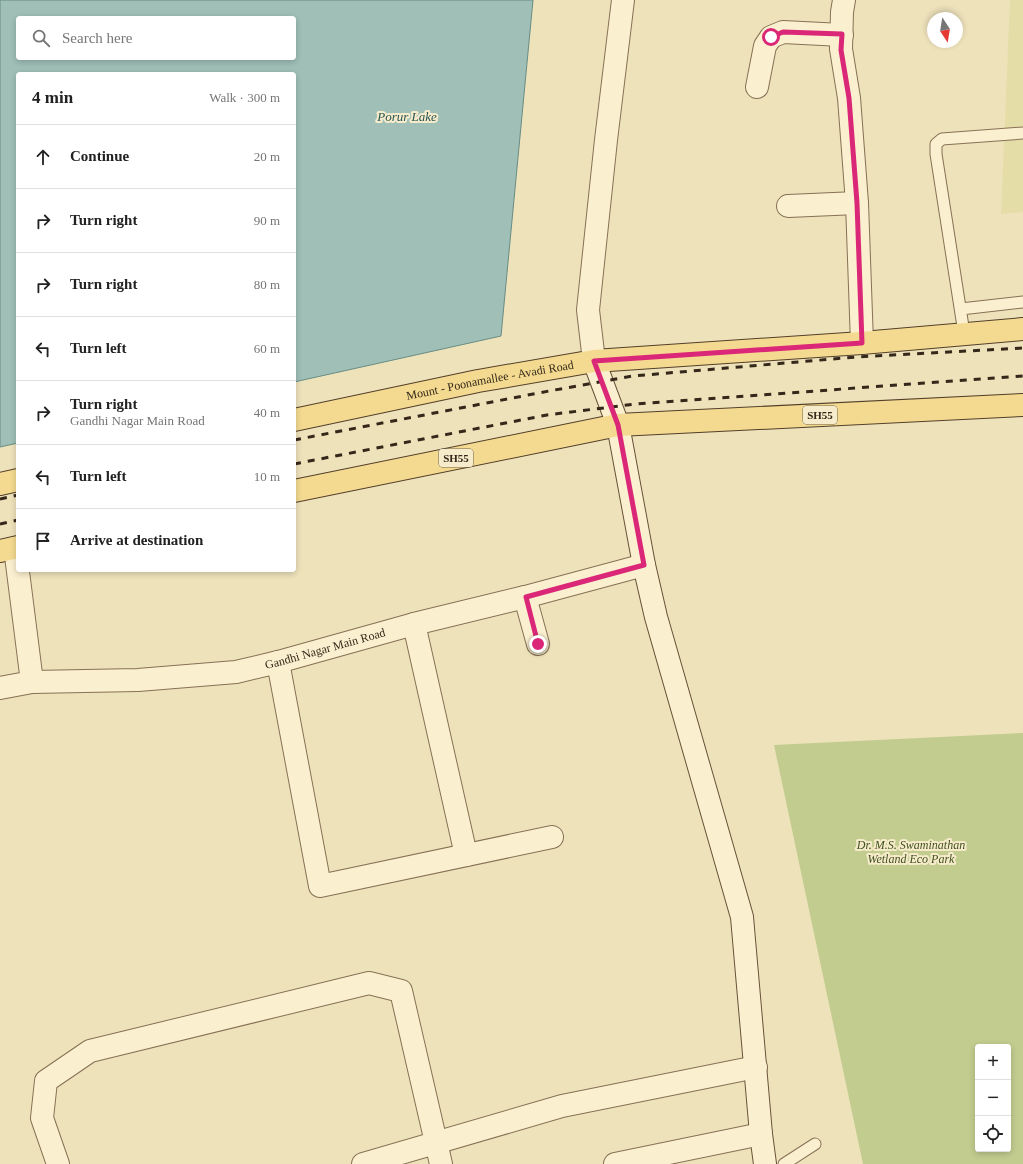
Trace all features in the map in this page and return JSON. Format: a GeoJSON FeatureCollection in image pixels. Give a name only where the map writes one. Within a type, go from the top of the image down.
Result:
{"type":"FeatureCollection","features":[{"type":"Feature","properties":{"kind":"main road","name":"Mount - Poonamallee - Avadi Road"},"geometry":{"type":"LineString","coordinates":[[296,420],[478,381],[594,361],[862,343],[1023,329]]}},
{"type":"Feature","properties":{"kind":"main road","name":"SH55"},"geometry":{"type":"LineString","coordinates":[[296,491],[618,425],[1023,405]]}},
{"type":"Feature","properties":{"kind":"main road"},"geometry":{"type":"LineString","coordinates":[[0,484],[16,480]]}},
{"type":"Feature","properties":{"kind":"street"},"geometry":{"type":"LineString","coordinates":[[623,0],[588,310],[594,361],[618,425],[644,565],[656,617],[742,917],[761,1134],[766,1164]]}},
{"type":"Feature","properties":{"kind":"street"},"geometry":{"type":"LineString","coordinates":[[844,0],[842,12],[841,50],[849,98],[857,203],[862,343]]}},
{"type":"Feature","properties":{"kind":"street"},"geometry":{"type":"LineString","coordinates":[[757,87],[765,46],[771,37],[783,32],[842,34]]}},
{"type":"Feature","properties":{"kind":"street"},"geometry":{"type":"LineString","coordinates":[[788,206],[857,203]]}},
{"type":"Feature","properties":{"kind":"street"},"geometry":{"type":"LineString","coordinates":[[11,549],[32,682]]}},
{"type":"Feature","properties":{"kind":"street","name":"Gandhi Nagar Main Road"},"geometry":{"type":"LineString","coordinates":[[0,688],[32,682],[138,680],[236,672],[278,662],[414,624],[526,597],[644,565]]}},
{"type":"Feature","properties":{"kind":"street"},"geometry":{"type":"LineString","coordinates":[[526,597],[538,644]]}},
{"type":"Feature","properties":{"kind":"street"},"geometry":{"type":"LineString","coordinates":[[414,624],[466,855]]}},
{"type":"Feature","properties":{"kind":"street"},"geometry":{"type":"LineString","coordinates":[[278,662],[320,886],[552,837]]}},
{"type":"Feature","properties":{"kind":"street"},"geometry":{"type":"LineString","coordinates":[[58,1164],[42,1118],[46,1081],[90,1051],[369,983],[401,991],[441,1164]]}},
{"type":"Feature","properties":{"kind":"street"},"geometry":{"type":"LineString","coordinates":[[363,1164],[562,1106],[756,1068]]}},
{"type":"Feature","properties":{"kind":"street"},"geometry":{"type":"LineString","coordinates":[[615,1164],[761,1134]]}},
{"type":"Feature","properties":{"kind":"lane"},"geometry":{"type":"LineString","coordinates":[[964,333],[936,154],[936,144],[942,139],[1023,133]]}},
{"type":"Feature","properties":{"kind":"lane"},"geometry":{"type":"LineString","coordinates":[[961,309],[1023,302]]}},
{"type":"Feature","properties":{"kind":"lane"},"geometry":{"type":"LineString","coordinates":[[784,1164],[815,1144]]}},
{"type":"Feature","properties":{"kind":"shaded area"},"geometry":{"type":"Polygon","coordinates":[[[1010,0],[1023,0],[1023,212],[1001,214],[1010,0]]]}},
{"type":"Feature","properties":{"kind":"green space","name":"Dr. M.S. Swaminathan Wetland Eco Park"},"geometry":{"type":"Polygon","coordinates":[[[1023,733],[1023,1164],[863,1164],[774,745],[1023,733]]]}},
{"type":"Feature","properties":{"kind":"water","name":"Porur Lake"},"geometry":{"type":"Polygon","coordinates":[[[0,0],[533,0],[501,336],[296,382],[296,72],[16,72],[16,443],[0,447],[0,0]]]}},
{"type":"Feature","properties":{"kind":"railway"},"geometry":{"type":"LineString","coordinates":[[296,440],[633,376],[856,357],[1023,348]]}},
{"type":"Feature","properties":{"kind":"railway"},"geometry":{"type":"LineString","coordinates":[[296,464],[547,415],[635,404],[1023,376]]}},
{"type":"Feature","properties":{"kind":"railway"},"geometry":{"type":"LineString","coordinates":[[0,499],[16,495]]}},
{"type":"Feature","properties":{"kind":"railway"},"geometry":{"type":"LineString","coordinates":[[0,524],[16,520]]}},
{"type":"Feature","properties":{"kind":"route"},"geometry":{"type":"LineString","coordinates":[[538,644],[526,597],[644,565],[618,425],[594,361],[862,343],[857,203],[849,98],[841,50],[842,34],[783,32],[771,37]]}}]}
